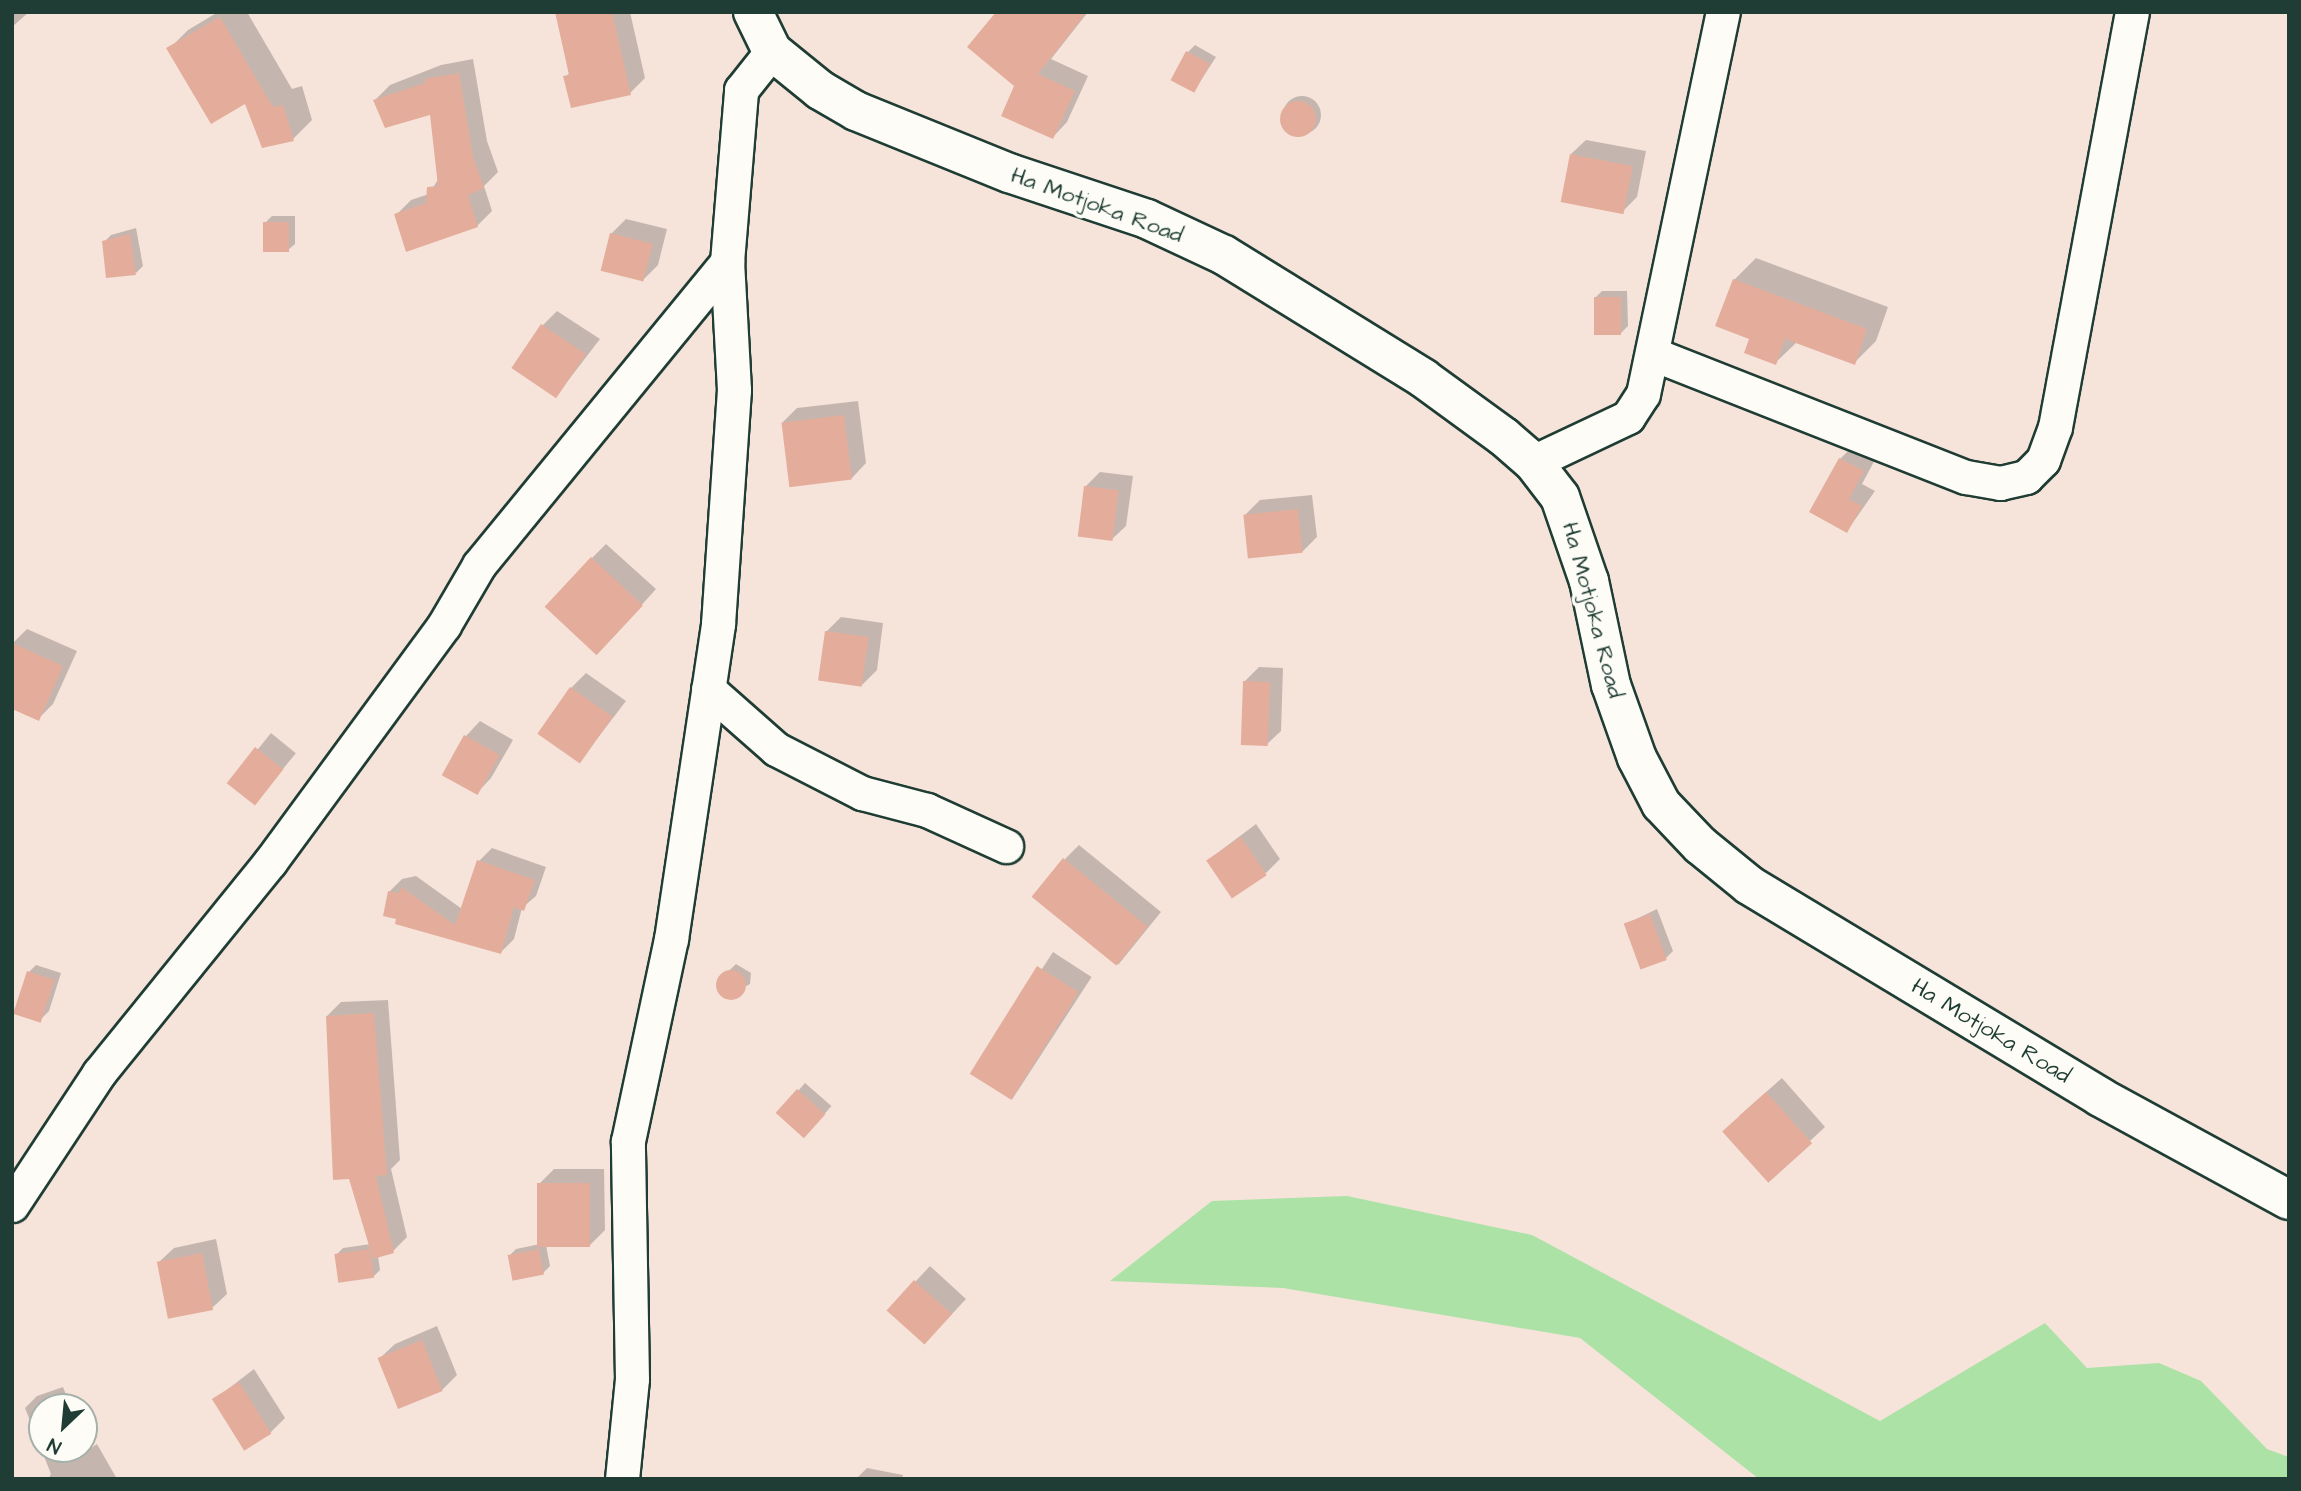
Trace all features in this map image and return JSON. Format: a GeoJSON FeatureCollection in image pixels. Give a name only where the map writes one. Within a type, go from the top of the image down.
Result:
{"type":"FeatureCollection","features":[{"type":"Feature","properties":{"kind":"street","name":"Ha Motjoka Road"},"geometry":{"type":"LineString","coordinates":[[753,12],[772,51],[820,90],[856,111],[1009,173],[1147,219],[1224,255],[1423,378],[1533,462],[1560,497],[1572,527],[1611,685],[1637,758],[1661,804],[1700,845],[1749,885],[2053,1069],[2289,1200]]}},
{"type":"Feature","properties":{"kind":"street"},"geometry":{"type":"LineString","coordinates":[[1533,462],[1585,433],[1629,417],[1643,394],[1654,354],[1723,12]]}},
{"type":"Feature","properties":{"kind":"street"},"geometry":{"type":"LineString","coordinates":[[1654,354],[1966,477],[2000,483],[2026,477],[2042,460],[2055,427],[2132,12]]}},
{"type":"Feature","properties":{"kind":"street"},"geometry":{"type":"LineString","coordinates":[[622,1479],[632,1379],[628,1141],[671,939],[718,624],[734,390],[727,262],[741,90],[772,51]]}},
{"type":"Feature","properties":{"kind":"street"},"geometry":{"type":"LineString","coordinates":[[15,1193],[99,1073],[270,862],[444,625],[480,565],[727,262]]}},
{"type":"Feature","properties":{"kind":"street"},"geometry":{"type":"LineString","coordinates":[[708,689],[776,749],[862,793],[927,810],[1006,846]]}},
{"type":"Feature","properties":{"kind":"green space"},"geometry":{"type":"Polygon","coordinates":[[[1347,1196],[1532,1235],[1880,1421],[2045,1323],[2087,1368],[2159,1363],[2201,1381],[2267,1449],[2289,1457],[2289,1479],[1759,1479],[1580,1338],[1283,1288],[1110,1281],[1212,1201],[1347,1196]]]}},
{"type":"Feature","properties":{"kind":"building"},"geometry":{"type":"Polygon","coordinates":[[[555,12],[612,12],[631,95],[571,108],[563,76],[569,75],[555,12]]]}},
{"type":"Feature","properties":{"kind":"building"},"geometry":{"type":"Polygon","coordinates":[[[996,12],[1087,12],[1038,74],[1075,91],[1053,139],[1001,116],[1014,86],[967,47],[996,12]]]}},
{"type":"Feature","properties":{"kind":"building"},"geometry":{"type":"Polygon","coordinates":[[[220,17],[273,107],[283,105],[294,141],[262,148],[245,104],[211,124],[166,48],[220,17]]]}},
{"type":"Feature","properties":{"kind":"building"},"geometry":{"type":"Polygon","coordinates":[[[1186,51],[1210,64],[1194,93],[1171,80],[1186,51]]]}},
{"type":"Feature","properties":{"kind":"building"},"geometry":{"type":"Polygon","coordinates":[[[459,73],[473,157],[484,188],[468,195],[478,227],[406,252],[394,214],[426,203],[427,187],[438,186],[430,115],[385,128],[373,100],[425,83],[425,79],[459,73]]]}},
{"type":"Feature","properties":{"kind":"building"},"geometry":{"type":"Polygon","coordinates":[[[1298,101],[1311,106],[1316,119],[1311,132],[1298,137],[1285,132],[1280,119],[1285,106],[1298,101]]]}},
{"type":"Feature","properties":{"kind":"building"},"geometry":{"type":"Polygon","coordinates":[[[1570,154],[1633,166],[1623,214],[1561,202],[1570,154]]]}},
{"type":"Feature","properties":{"kind":"building"},"geometry":{"type":"Polygon","coordinates":[[[263,222],[289,222],[289,252],[263,252],[263,222]]]}},
{"type":"Feature","properties":{"kind":"building"},"geometry":{"type":"Polygon","coordinates":[[[610,233],[653,244],[643,281],[601,271],[610,233]]]}},
{"type":"Feature","properties":{"kind":"building"},"geometry":{"type":"Polygon","coordinates":[[[130,234],[136,275],[106,278],[102,241],[130,234]]]}},
{"type":"Feature","properties":{"kind":"building"},"geometry":{"type":"Polygon","coordinates":[[[1733,279],[1867,329],[1855,365],[1785,339],[1776,365],[1744,353],[1749,339],[1715,326],[1733,279]]]}},
{"type":"Feature","properties":{"kind":"building"},"geometry":{"type":"Polygon","coordinates":[[[1594,297],[1621,297],[1621,335],[1594,335],[1594,297]]]}},
{"type":"Feature","properties":{"kind":"building"},"geometry":{"type":"Polygon","coordinates":[[[541,324],[586,354],[556,398],[511,368],[541,324]]]}},
{"type":"Feature","properties":{"kind":"building"},"geometry":{"type":"Polygon","coordinates":[[[844,415],[852,480],[789,487],[781,423],[844,415]]]}},
{"type":"Feature","properties":{"kind":"building"},"geometry":{"type":"Polygon","coordinates":[[[1839,458],[1864,471],[1849,499],[1862,506],[1847,533],[1809,512],[1839,458]]]}},
{"type":"Feature","properties":{"kind":"building"},"geometry":{"type":"Polygon","coordinates":[[[1084,486],[1119,490],[1113,541],[1078,537],[1084,486]]]}},
{"type":"Feature","properties":{"kind":"building"},"geometry":{"type":"Polygon","coordinates":[[[1298,509],[1303,553],[1248,559],[1243,515],[1298,509]]]}},
{"type":"Feature","properties":{"kind":"building"},"geometry":{"type":"Polygon","coordinates":[[[591,557],[643,605],[597,655],[545,607],[591,557]]]}},
{"type":"Feature","properties":{"kind":"building"},"geometry":{"type":"Polygon","coordinates":[[[825,631],[869,637],[862,687],[818,681],[825,631]]]}},
{"type":"Feature","properties":{"kind":"building"},"geometry":{"type":"Polygon","coordinates":[[[12,643],[63,666],[39,721],[12,709],[12,643]]]}},
{"type":"Feature","properties":{"kind":"building"},"geometry":{"type":"Polygon","coordinates":[[[1243,681],[1270,682],[1268,746],[1241,745],[1243,681]]]}},
{"type":"Feature","properties":{"kind":"building"},"geometry":{"type":"Polygon","coordinates":[[[570,687],[613,717],[580,764],[537,734],[570,687]]]}},
{"type":"Feature","properties":{"kind":"building"},"geometry":{"type":"Polygon","coordinates":[[[464,735],[500,755],[478,795],[442,775],[464,735]]]}},
{"type":"Feature","properties":{"kind":"building"},"geometry":{"type":"Polygon","coordinates":[[[255,747],[283,769],[255,805],[227,783],[255,747]]]}},
{"type":"Feature","properties":{"kind":"building"},"geometry":{"type":"Polygon","coordinates":[[[1241,837],[1267,875],[1232,899],[1206,860],[1241,837]]]}},
{"type":"Feature","properties":{"kind":"building"},"geometry":{"type":"Polygon","coordinates":[[[1063,858],[1148,927],[1116,965],[1032,897],[1063,858]]]}},
{"type":"Feature","properties":{"kind":"building"},"geometry":{"type":"Polygon","coordinates":[[[477,860],[535,880],[524,911],[514,907],[501,954],[395,924],[396,919],[383,916],[388,891],[400,893],[401,887],[455,925],[477,860]]]}},
{"type":"Feature","properties":{"kind":"building"},"geometry":{"type":"Polygon","coordinates":[[[1650,914],[1667,960],[1640,970],[1624,924],[1650,914]]]}},
{"type":"Feature","properties":{"kind":"building"},"geometry":{"type":"Polygon","coordinates":[[[1037,966],[1079,992],[1011,1100],[970,1074],[1037,966]]]}},
{"type":"Feature","properties":{"kind":"building"},"geometry":{"type":"Polygon","coordinates":[[[731,970],[742,974],[746,985],[742,996],[731,1000],[720,996],[716,985],[720,974],[731,970]]]}},
{"type":"Feature","properties":{"kind":"building"},"geometry":{"type":"Polygon","coordinates":[[[27,971],[55,980],[41,1023],[13,1014],[27,971]]]}},
{"type":"Feature","properties":{"kind":"building"},"geometry":{"type":"Polygon","coordinates":[[[374,1013],[387,1175],[376,1176],[394,1253],[373,1259],[349,1179],[333,1180],[326,1016],[374,1013]]]}},
{"type":"Feature","properties":{"kind":"building"},"geometry":{"type":"Polygon","coordinates":[[[797,1089],[825,1114],[804,1138],[776,1113],[797,1089]]]}},
{"type":"Feature","properties":{"kind":"building"},"geometry":{"type":"Polygon","coordinates":[[[1766,1092],[1812,1143],[1768,1183],[1722,1131],[1766,1092]]]}},
{"type":"Feature","properties":{"kind":"building"},"geometry":{"type":"Polygon","coordinates":[[[537,1183],[590,1183],[590,1247],[537,1247],[537,1183]]]}},
{"type":"Feature","properties":{"kind":"building"},"geometry":{"type":"Polygon","coordinates":[[[370,1249],[374,1278],[338,1283],[334,1254],[370,1249]]]}},
{"type":"Feature","properties":{"kind":"building"},"geometry":{"type":"Polygon","coordinates":[[[539,1249],[544,1275],[513,1281],[508,1255],[539,1249]]]}},
{"type":"Feature","properties":{"kind":"building"},"geometry":{"type":"Polygon","coordinates":[[[202,1253],[213,1310],[168,1319],[157,1262],[202,1253]]]}},
{"type":"Feature","properties":{"kind":"building"},"geometry":{"type":"Polygon","coordinates":[[[914,1280],[952,1314],[924,1345],[887,1310],[914,1280]]]}},
{"type":"Feature","properties":{"kind":"building"},"geometry":{"type":"Polygon","coordinates":[[[422,1340],[443,1391],[398,1409],[377,1358],[422,1340]]]}},
{"type":"Feature","properties":{"kind":"building"},"geometry":{"type":"Polygon","coordinates":[[[239,1382],[271,1434],[244,1451],[212,1399],[239,1382]]]}}]}
